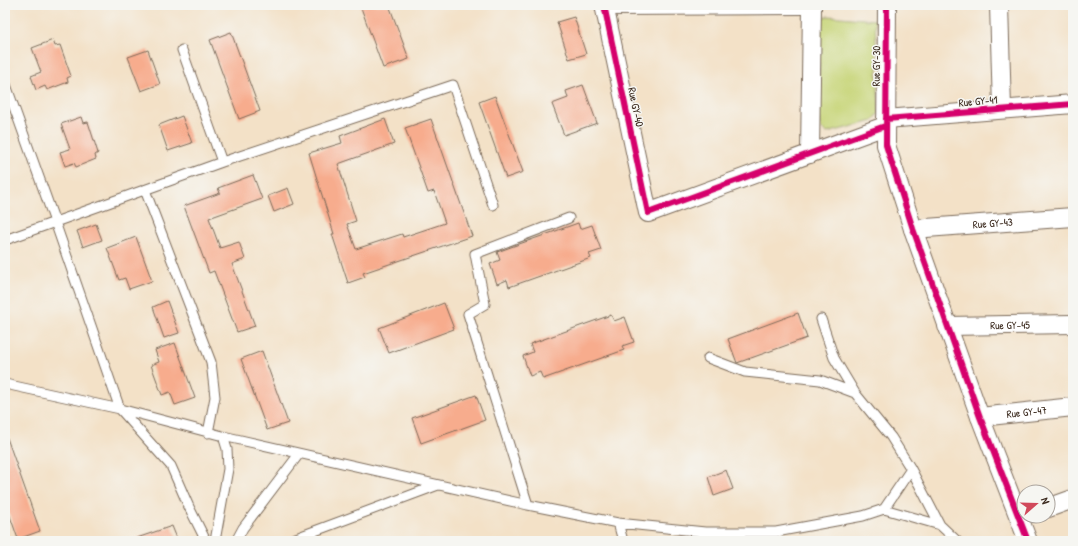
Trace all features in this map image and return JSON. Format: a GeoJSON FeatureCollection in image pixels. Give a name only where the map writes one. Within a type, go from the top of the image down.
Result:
{"type":"FeatureCollection","features":[{"type":"Feature","properties":{"kind":"street"},"geometry":{"type":"LineString","coordinates":[[604,6],[805,5]]}},
{"type":"Feature","properties":{"kind":"street"},"geometry":{"type":"LineString","coordinates":[[810,154],[812,5]]}},
{"type":"Feature","properties":{"kind":"street","name":"Rue GY-30"},"geometry":{"type":"LineString","coordinates":[[887,5],[886,145],[913,229],[980,417],[1016,503]]}},
{"type":"Feature","properties":{"kind":"street"},"geometry":{"type":"LineString","coordinates":[[999,5],[1002,110]]}},
{"type":"Feature","properties":{"kind":"street","name":"Rue GY-40"},"geometry":{"type":"LineString","coordinates":[[604,6],[648,213]]}},
{"type":"Feature","properties":{"kind":"street","name":"Rue GY-41"},"geometry":{"type":"LineString","coordinates":[[648,213],[810,154],[885,123],[1073,104]]}},
{"type":"Feature","properties":{"kind":"street","name":"Rue GY-43"},"geometry":{"type":"LineString","coordinates":[[913,229],[1073,217]]}},
{"type":"Feature","properties":{"kind":"street","name":"Rue GY-45"},"geometry":{"type":"LineString","coordinates":[[947,326],[1073,324]]}},
{"type":"Feature","properties":{"kind":"street","name":"Rue GY-47"},"geometry":{"type":"LineString","coordinates":[[980,417],[1073,407]]}},
{"type":"Feature","properties":{"kind":"street"},"geometry":{"type":"LineString","coordinates":[[1056,505],[1073,499]]}},
{"type":"Feature","properties":{"kind":"street","name":"Rue GY-30"},"geometry":{"type":"LineString","coordinates":[[1024,524],[1028,541]]}},
{"type":"Feature","properties":{"kind":"lane"},"geometry":{"type":"LineString","coordinates":[[182,50],[222,162]]}},
{"type":"Feature","properties":{"kind":"lane"},"geometry":{"type":"LineString","coordinates":[[5,82],[120,409],[171,466],[206,541]]}},
{"type":"Feature","properties":{"kind":"lane"},"geometry":{"type":"LineString","coordinates":[[5,240],[222,162],[454,85],[493,205]]}},
{"type":"Feature","properties":{"kind":"lane"},"geometry":{"type":"LineString","coordinates":[[145,190],[211,362],[215,397],[208,432]]}},
{"type":"Feature","properties":{"kind":"lane"},"geometry":{"type":"LineString","coordinates":[[528,505],[468,314],[485,304],[475,254],[568,218]]}},
{"type":"Feature","properties":{"kind":"lane"},"geometry":{"type":"LineString","coordinates":[[821,319],[834,358],[854,393],[891,437],[911,469],[940,525],[957,541]]}},
{"type":"Feature","properties":{"kind":"lane"},"geometry":{"type":"LineString","coordinates":[[708,358],[745,372],[820,380],[854,393]]}},
{"type":"Feature","properties":{"kind":"lane"},"geometry":{"type":"LineString","coordinates":[[5,384],[120,409],[299,454],[528,505],[618,523],[706,532],[776,532],[863,516],[884,509],[940,525]]}},
{"type":"Feature","properties":{"kind":"lane"},"geometry":{"type":"LineString","coordinates":[[215,541],[228,470],[227,449],[223,436]]}},
{"type":"Feature","properties":{"kind":"lane"},"geometry":{"type":"LineString","coordinates":[[236,541],[243,528],[299,454]]}},
{"type":"Feature","properties":{"kind":"lane"},"geometry":{"type":"LineString","coordinates":[[884,509],[911,469]]}},
{"type":"Feature","properties":{"kind":"lane"},"geometry":{"type":"LineString","coordinates":[[288,541],[438,485]]}},
{"type":"Feature","properties":{"kind":"lane"},"geometry":{"type":"LineString","coordinates":[[618,523],[623,541]]}},
{"type":"Feature","properties":{"kind":"green space"},"geometry":{"type":"Polygon","coordinates":[[[828,16],[875,20],[879,113],[873,121],[827,133],[821,128],[819,122],[819,23],[823,18],[828,16]]]}},
{"type":"Feature","properties":{"kind":"building"},"geometry":{"type":"Polygon","coordinates":[[[360,5],[389,5],[409,59],[383,68],[360,5]]]}},
{"type":"Feature","properties":{"kind":"building"},"geometry":{"type":"Polygon","coordinates":[[[574,17],[586,54],[569,59],[557,22],[574,17]]]}},
{"type":"Feature","properties":{"kind":"building"},"geometry":{"type":"Polygon","coordinates":[[[231,32],[260,111],[239,119],[210,40],[231,32]]]}},
{"type":"Feature","properties":{"kind":"building"},"geometry":{"type":"Polygon","coordinates":[[[53,40],[55,46],[60,45],[71,76],[67,78],[68,82],[47,90],[45,86],[36,90],[31,76],[41,72],[32,48],[53,40]]]}},
{"type":"Feature","properties":{"kind":"building"},"geometry":{"type":"Polygon","coordinates":[[[148,50],[160,84],[141,91],[128,57],[148,50]]]}},
{"type":"Feature","properties":{"kind":"building"},"geometry":{"type":"Polygon","coordinates":[[[583,85],[597,123],[564,135],[552,104],[568,98],[566,91],[583,85]]]}},
{"type":"Feature","properties":{"kind":"building"},"geometry":{"type":"Polygon","coordinates":[[[495,96],[523,172],[506,178],[479,102],[495,96]]]}},
{"type":"Feature","properties":{"kind":"building"},"geometry":{"type":"Polygon","coordinates":[[[182,116],[192,143],[168,151],[159,125],[182,116]]]}},
{"type":"Feature","properties":{"kind":"building"},"geometry":{"type":"Polygon","coordinates":[[[81,117],[83,123],[88,122],[98,153],[95,155],[96,159],[76,167],[74,163],[65,166],[60,152],[70,149],[61,124],[81,117]]]}},
{"type":"Feature","properties":{"kind":"building"},"geometry":{"type":"Polygon","coordinates":[[[385,119],[394,144],[338,164],[356,221],[347,224],[356,249],[402,234],[403,237],[445,223],[434,191],[428,193],[405,128],[431,119],[472,236],[363,273],[365,277],[348,283],[332,234],[334,234],[309,153],[342,143],[340,136],[385,119]]]}},
{"type":"Feature","properties":{"kind":"building"},"geometry":{"type":"Polygon","coordinates":[[[253,175],[262,199],[209,218],[220,248],[239,242],[245,259],[232,264],[255,326],[237,332],[214,271],[209,273],[184,206],[220,193],[218,188],[253,175]]]}},
{"type":"Feature","properties":{"kind":"building"},"geometry":{"type":"Polygon","coordinates":[[[288,188],[294,204],[274,212],[268,196],[288,188]]]}},
{"type":"Feature","properties":{"kind":"building"},"geometry":{"type":"Polygon","coordinates":[[[578,223],[580,229],[592,225],[601,250],[589,254],[591,258],[509,287],[507,280],[497,284],[490,264],[500,260],[497,252],[578,223]]]}},
{"type":"Feature","properties":{"kind":"building"},"geometry":{"type":"Polygon","coordinates":[[[96,224],[102,240],[83,247],[77,231],[96,224]]]}},
{"type":"Feature","properties":{"kind":"building"},"geometry":{"type":"Polygon","coordinates":[[[136,237],[152,281],[129,289],[125,278],[119,280],[107,248],[136,237]]]}},
{"type":"Feature","properties":{"kind":"building"},"geometry":{"type":"Polygon","coordinates":[[[167,301],[179,333],[164,338],[153,307],[167,301]]]}},
{"type":"Feature","properties":{"kind":"building"},"geometry":{"type":"Polygon","coordinates":[[[444,303],[454,329],[389,353],[379,328],[444,303]]]}},
{"type":"Feature","properties":{"kind":"building"},"geometry":{"type":"Polygon","coordinates":[[[798,313],[807,338],[737,363],[728,339],[798,313]]]}},
{"type":"Feature","properties":{"kind":"building"},"geometry":{"type":"Polygon","coordinates":[[[611,315],[614,321],[625,317],[634,342],[622,346],[624,350],[543,379],[540,372],[530,376],[523,356],[533,352],[530,344],[611,315]]]}},
{"type":"Feature","properties":{"kind":"building"},"geometry":{"type":"Polygon","coordinates":[[[175,343],[195,398],[175,405],[170,392],[162,395],[151,365],[159,362],[155,350],[175,343]]]}},
{"type":"Feature","properties":{"kind":"building"},"geometry":{"type":"Polygon","coordinates":[[[262,351],[288,423],[267,430],[241,359],[262,351]]]}},
{"type":"Feature","properties":{"kind":"building"},"geometry":{"type":"Polygon","coordinates":[[[476,395],[485,420],[421,443],[412,418],[476,395]]]}},
{"type":"Feature","properties":{"kind":"building"},"geometry":{"type":"Polygon","coordinates":[[[7,438],[40,531],[18,539],[5,502],[5,439],[7,438]]]}},
{"type":"Feature","properties":{"kind":"building"},"geometry":{"type":"Polygon","coordinates":[[[726,470],[733,489],[714,496],[708,477],[726,470]]]}},
{"type":"Feature","properties":{"kind":"building"},"geometry":{"type":"Polygon","coordinates":[[[172,526],[178,541],[135,541],[134,539],[172,526]]]}},
{"type":"Feature","properties":{"kind":"cycle path"},"geometry":{"type":"LineString","coordinates":[[604,5],[648,213],[885,126]]}},
{"type":"Feature","properties":{"kind":"cycle path"},"geometry":{"type":"LineString","coordinates":[[887,5],[886,145],[913,229],[980,417],[1028,541]]}},
{"type":"Feature","properties":{"kind":"cycle path"},"geometry":{"type":"LineString","coordinates":[[886,119],[1073,104]]}}]}
